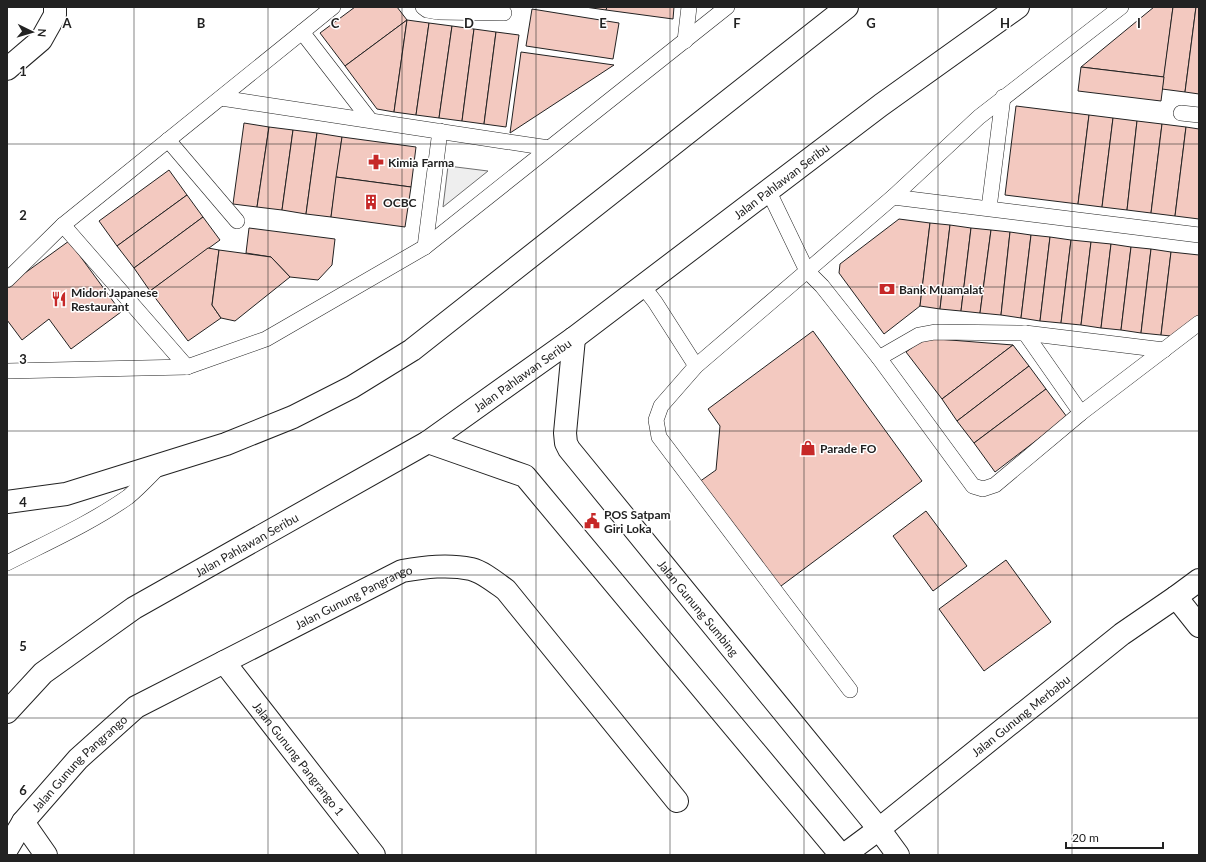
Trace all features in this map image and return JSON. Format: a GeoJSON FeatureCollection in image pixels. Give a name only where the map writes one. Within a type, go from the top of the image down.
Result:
{"type":"FeatureCollection","features":[{"type":"Feature","properties":{"kind":"street"},"geometry":{"type":"LineString","coordinates":[[7,69],[41,40],[55,15],[55,7]]}},
{"type":"Feature","properties":{"kind":"street"},"geometry":{"type":"LineString","coordinates":[[7,502],[66,494],[226,444],[293,417],[352,387],[412,350],[847,7]]}},
{"type":"Feature","properties":{"kind":"street","name":"Jalan Pahlawan Seribu"},"geometry":{"type":"LineString","coordinates":[[7,712],[43,673],[134,608],[428,442],[574,338],[881,105],[1018,7]]}},
{"type":"Feature","properties":{"kind":"street","name":"Jalan Gunung Sumbing"},"geometry":{"type":"LineString","coordinates":[[574,338],[565,433],[566,443],[569,449],[879,829],[898,855]]}},
{"type":"Feature","properties":{"kind":"street"},"geometry":{"type":"LineString","coordinates":[[428,442],[524,476],[843,855]]}},
{"type":"Feature","properties":{"kind":"street","name":"Jalan Gunung Pangrango"},"geometry":{"type":"LineString","coordinates":[[7,848],[23,822],[78,759],[136,707],[402,571],[433,566],[472,569],[490,578],[506,590],[677,801]]}},
{"type":"Feature","properties":{"kind":"street","name":"Jalan Gunung Merbabu"},"geometry":{"type":"LineString","coordinates":[[843,855],[879,829],[1122,634],[1199,580]]}},
{"type":"Feature","properties":{"kind":"street"},"geometry":{"type":"LineString","coordinates":[[1176,597],[1199,626]]}},
{"type":"Feature","properties":{"kind":"street","name":"Jalan Gunung Pangrango 1"},"geometry":{"type":"LineString","coordinates":[[224,662],[374,855]]}},
{"type":"Feature","properties":{"kind":"street"},"geometry":{"type":"LineString","coordinates":[[23,822],[46,855]]}},
{"type":"Feature","properties":{"kind":"lane"},"geometry":{"type":"LineString","coordinates":[[7,280],[63,225],[333,7]]}},
{"type":"Feature","properties":{"kind":"lane"},"geometry":{"type":"LineString","coordinates":[[423,7],[427,10],[438,12],[504,13]]}},
{"type":"Feature","properties":{"kind":"lane"},"geometry":{"type":"LineString","coordinates":[[685,41],[689,7]]}},
{"type":"Feature","properties":{"kind":"lane"},"geometry":{"type":"LineString","coordinates":[[7,371],[27,372],[187,367],[266,339],[425,247],[727,7]]}},
{"type":"Feature","properties":{"kind":"lane"},"geometry":{"type":"LineString","coordinates":[[850,690],[659,437],[656,420],[661,406],[696,366],[893,197],[979,117],[1120,7]]}},
{"type":"Feature","properties":{"kind":"lane"},"geometry":{"type":"LineString","coordinates":[[302,32],[370,120]]}},
{"type":"Feature","properties":{"kind":"lane"},"geometry":{"type":"LineString","coordinates":[[989,208],[1004,97]]}},
{"type":"Feature","properties":{"kind":"lane"},"geometry":{"type":"LineString","coordinates":[[221,98],[549,148]]}},
{"type":"Feature","properties":{"kind":"lane"},"geometry":{"type":"LineString","coordinates":[[1181,113],[1199,115]]}},
{"type":"Feature","properties":{"kind":"lane"},"geometry":{"type":"LineString","coordinates":[[425,247],[440,131]]}},
{"type":"Feature","properties":{"kind":"lane"},"geometry":{"type":"LineString","coordinates":[[168,140],[237,221]]}},
{"type":"Feature","properties":{"kind":"lane"},"geometry":{"type":"LineString","coordinates":[[768,190],[806,271],[822,286],[879,358],[973,486],[983,489],[995,486],[1081,413],[1199,323]]}},
{"type":"Feature","properties":{"kind":"lane"},"geometry":{"type":"LineString","coordinates":[[893,197],[1199,235]]}},
{"type":"Feature","properties":{"kind":"lane"},"geometry":{"type":"LineString","coordinates":[[63,225],[187,367]]}},
{"type":"Feature","properties":{"kind":"lane"},"geometry":{"type":"LineString","coordinates":[[642,285],[655,302],[696,366]]}},
{"type":"Feature","properties":{"kind":"lane"},"geometry":{"type":"LineString","coordinates":[[879,358],[919,335],[935,332],[1025,333],[1164,350]]}},
{"type":"Feature","properties":{"kind":"lane"},"geometry":{"type":"LineString","coordinates":[[1025,333],[1081,413]]}},
{"type":"Feature","properties":{"kind":"lane"},"geometry":{"type":"LineString","coordinates":[[7,563],[71,531],[106,511],[129,496],[161,465]]}},
{"type":"Feature","properties":{"kind":"shaded area"},"geometry":{"type":"Polygon","coordinates":[[[448,166],[488,171],[443,207],[448,166]]]}},
{"type":"Feature","properties":{"kind":"building"},"geometry":{"type":"Polygon","coordinates":[[[355,7],[397,7],[407,20],[345,66],[320,33],[355,7]]]}},
{"type":"Feature","properties":{"kind":"building"},"geometry":{"type":"Polygon","coordinates":[[[585,7],[607,7],[606,10],[585,7]]]}},
{"type":"Feature","properties":{"kind":"building"},"geometry":{"type":"Polygon","coordinates":[[[607,7],[674,7],[673,19],[606,10],[607,7]]]}},
{"type":"Feature","properties":{"kind":"building"},"geometry":{"type":"Polygon","coordinates":[[[1154,7],[1173,7],[1164,77],[1081,67],[1154,7]]]}},
{"type":"Feature","properties":{"kind":"building"},"geometry":{"type":"Polygon","coordinates":[[[1173,7],[1196,7],[1185,92],[1162,89],[1173,7]]]}},
{"type":"Feature","properties":{"kind":"building"},"geometry":{"type":"Polygon","coordinates":[[[1196,7],[1199,8],[1199,94],[1185,92],[1196,7]]]}},
{"type":"Feature","properties":{"kind":"building"},"geometry":{"type":"Polygon","coordinates":[[[532,9],[619,23],[613,59],[526,46],[532,9]]]}},
{"type":"Feature","properties":{"kind":"building"},"geometry":{"type":"Polygon","coordinates":[[[407,20],[394,112],[377,109],[345,66],[407,20]]]}},
{"type":"Feature","properties":{"kind":"building"},"geometry":{"type":"Polygon","coordinates":[[[407,20],[429,23],[416,115],[394,112],[407,20]]]}},
{"type":"Feature","properties":{"kind":"building"},"geometry":{"type":"Polygon","coordinates":[[[429,23],[452,26],[439,118],[416,115],[429,23]]]}},
{"type":"Feature","properties":{"kind":"building"},"geometry":{"type":"Polygon","coordinates":[[[452,26],[474,29],[462,121],[439,118],[452,26]]]}},
{"type":"Feature","properties":{"kind":"building"},"geometry":{"type":"Polygon","coordinates":[[[474,29],[496,32],[484,124],[462,121],[474,29]]]}},
{"type":"Feature","properties":{"kind":"building"},"geometry":{"type":"Polygon","coordinates":[[[496,32],[519,35],[506,127],[484,124],[496,32]]]}},
{"type":"Feature","properties":{"kind":"building"},"geometry":{"type":"Polygon","coordinates":[[[521,52],[614,65],[510,133],[521,52]]]}},
{"type":"Feature","properties":{"kind":"building"},"geometry":{"type":"Polygon","coordinates":[[[1081,67],[1164,77],[1161,101],[1078,91],[1081,67]]]}},
{"type":"Feature","properties":{"kind":"building"},"geometry":{"type":"Polygon","coordinates":[[[1016,106],[1089,115],[1078,204],[1005,195],[1016,106]]]}},
{"type":"Feature","properties":{"kind":"building"},"geometry":{"type":"Polygon","coordinates":[[[1089,115],[1113,118],[1102,207],[1078,204],[1089,115]]]}},
{"type":"Feature","properties":{"kind":"building"},"geometry":{"type":"Polygon","coordinates":[[[1113,118],[1137,121],[1127,210],[1102,207],[1113,118]]]}},
{"type":"Feature","properties":{"kind":"building"},"geometry":{"type":"Polygon","coordinates":[[[1137,121],[1162,124],[1151,213],[1127,210],[1137,121]]]}},
{"type":"Feature","properties":{"kind":"building"},"geometry":{"type":"Polygon","coordinates":[[[244,123],[269,127],[257,207],[233,204],[244,123]]]}},
{"type":"Feature","properties":{"kind":"building"},"geometry":{"type":"Polygon","coordinates":[[[1162,124],[1186,127],[1175,216],[1151,213],[1162,124]]]}},
{"type":"Feature","properties":{"kind":"building"},"geometry":{"type":"Polygon","coordinates":[[[269,127],[293,130],[282,210],[257,207],[269,127]]]}},
{"type":"Feature","properties":{"kind":"building"},"geometry":{"type":"Polygon","coordinates":[[[1186,127],[1199,129],[1199,219],[1175,216],[1186,127]]]}},
{"type":"Feature","properties":{"kind":"building"},"geometry":{"type":"Polygon","coordinates":[[[293,130],[317,133],[306,214],[282,210],[293,130]]]}},
{"type":"Feature","properties":{"kind":"building"},"geometry":{"type":"Polygon","coordinates":[[[317,133],[342,137],[331,217],[306,214],[317,133]]]}},
{"type":"Feature","properties":{"kind":"building","name":"Kimia Farma"},"geometry":{"type":"Polygon","coordinates":[[[342,137],[416,147],[411,187],[336,177],[342,137]]]}},
{"type":"Feature","properties":{"kind":"building"},"geometry":{"type":"Polygon","coordinates":[[[169,170],[187,195],[117,246],[99,221],[169,170]]]}},
{"type":"Feature","properties":{"kind":"building","name":"OCBC"},"geometry":{"type":"Polygon","coordinates":[[[336,177],[411,187],[405,227],[331,217],[336,177]]]}},
{"type":"Feature","properties":{"kind":"building"},"geometry":{"type":"Polygon","coordinates":[[[187,195],[203,217],[134,268],[117,246],[187,195]]]}},
{"type":"Feature","properties":{"kind":"building"},"geometry":{"type":"Polygon","coordinates":[[[203,217],[220,240],[150,291],[134,268],[203,217]]]}},
{"type":"Feature","properties":{"kind":"building","name":"Bank Muamalat"},"geometry":{"type":"Polygon","coordinates":[[[899,219],[930,223],[920,306],[884,334],[839,273],[840,264],[899,219]]]}},
{"type":"Feature","properties":{"kind":"building"},"geometry":{"type":"Polygon","coordinates":[[[930,223],[950,225],[940,309],[920,306],[930,223]]]}},
{"type":"Feature","properties":{"kind":"building"},"geometry":{"type":"Polygon","coordinates":[[[950,225],[971,228],[961,311],[940,309],[950,225]]]}},
{"type":"Feature","properties":{"kind":"building"},"geometry":{"type":"Polygon","coordinates":[[[249,228],[335,239],[332,265],[318,280],[290,277],[271,257],[246,253],[249,228]]]}},
{"type":"Feature","properties":{"kind":"building"},"geometry":{"type":"Polygon","coordinates":[[[971,228],[991,230],[980,313],[961,311],[971,228]]]}},
{"type":"Feature","properties":{"kind":"building"},"geometry":{"type":"Polygon","coordinates":[[[991,230],[1010,232],[1001,315],[980,313],[991,230]]]}},
{"type":"Feature","properties":{"kind":"building"},"geometry":{"type":"Polygon","coordinates":[[[1010,232],[1031,235],[1021,318],[1001,315],[1010,232]]]}},
{"type":"Feature","properties":{"kind":"building"},"geometry":{"type":"Polygon","coordinates":[[[1031,235],[1050,237],[1040,321],[1021,318],[1031,235]]]}},
{"type":"Feature","properties":{"kind":"building"},"geometry":{"type":"Polygon","coordinates":[[[1050,237],[1071,240],[1061,323],[1040,321],[1050,237]]]}},
{"type":"Feature","properties":{"kind":"building"},"geometry":{"type":"Polygon","coordinates":[[[1071,240],[1091,242],[1081,325],[1061,323],[1071,240]]]}},
{"type":"Feature","properties":{"kind":"building","name":"Midori Japanese Restaurant"},"geometry":{"type":"Polygon","coordinates":[[[69,241],[121,312],[71,349],[49,319],[22,340],[7,320],[7,286],[69,241]]]}},
{"type":"Feature","properties":{"kind":"building"},"geometry":{"type":"Polygon","coordinates":[[[1091,242],[1111,244],[1101,328],[1081,325],[1091,242]]]}},
{"type":"Feature","properties":{"kind":"building"},"geometry":{"type":"Polygon","coordinates":[[[1111,244],[1131,247],[1121,330],[1101,328],[1111,244]]]}},
{"type":"Feature","properties":{"kind":"building"},"geometry":{"type":"Polygon","coordinates":[[[1131,247],[1151,249],[1141,333],[1121,330],[1131,247]]]}},
{"type":"Feature","properties":{"kind":"building"},"geometry":{"type":"Polygon","coordinates":[[[208,248],[219,250],[212,305],[221,318],[188,341],[150,291],[208,248]]]}},
{"type":"Feature","properties":{"kind":"building"},"geometry":{"type":"Polygon","coordinates":[[[1151,249],[1171,252],[1161,335],[1141,333],[1151,249]]]}},
{"type":"Feature","properties":{"kind":"building"},"geometry":{"type":"Polygon","coordinates":[[[219,250],[271,257],[290,277],[235,321],[221,318],[212,305],[219,250]]]}},
{"type":"Feature","properties":{"kind":"building"},"geometry":{"type":"Polygon","coordinates":[[[1171,252],[1199,255],[1199,317],[1171,336],[1161,335],[1171,252]]]}},
{"type":"Feature","properties":{"kind":"building","name":"Parade FO"},"geometry":{"type":"Polygon","coordinates":[[[813,331],[922,481],[777,589],[699,482],[716,470],[720,426],[708,409],[813,331]]]}},
{"type":"Feature","properties":{"kind":"building"},"geometry":{"type":"Polygon","coordinates":[[[925,338],[1013,345],[942,399],[906,352],[925,338]]]}},
{"type":"Feature","properties":{"kind":"building"},"geometry":{"type":"Polygon","coordinates":[[[1013,345],[1029,366],[957,421],[942,399],[1013,345]]]}},
{"type":"Feature","properties":{"kind":"building"},"geometry":{"type":"Polygon","coordinates":[[[1029,366],[1046,389],[974,443],[957,421],[1029,366]]]}},
{"type":"Feature","properties":{"kind":"building"},"geometry":{"type":"Polygon","coordinates":[[[1046,389],[1067,417],[995,472],[974,443],[1046,389]]]}},
{"type":"Feature","properties":{"kind":"building"},"geometry":{"type":"Polygon","coordinates":[[[926,511],[967,566],[933,591],[893,536],[926,511]]]}},
{"type":"Feature","properties":{"kind":"building"},"geometry":{"type":"Polygon","coordinates":[[[1006,560],[1051,622],[984,671],[939,609],[1006,560]]]}},
{"type":"Feature","properties":{"kind":"place","name":"Kimia Farma"},"geometry":{"type":"Point","coordinates":[376,162]}},
{"type":"Feature","properties":{"kind":"place","name":"OCBC"},"geometry":{"type":"Point","coordinates":[371,202]}},
{"type":"Feature","properties":{"kind":"place","name":"Bank Muamalat"},"geometry":{"type":"Point","coordinates":[887,289]}},
{"type":"Feature","properties":{"kind":"place","name":"Midori Japanese Restaurant"},"geometry":{"type":"Point","coordinates":[59,299]}},
{"type":"Feature","properties":{"kind":"place","name":"Parade FO"},"geometry":{"type":"Point","coordinates":[808,448]}},
{"type":"Feature","properties":{"kind":"place","name":"POS Satpam Giri Loka"},"geometry":{"type":"Point","coordinates":[592,521]}}]}
